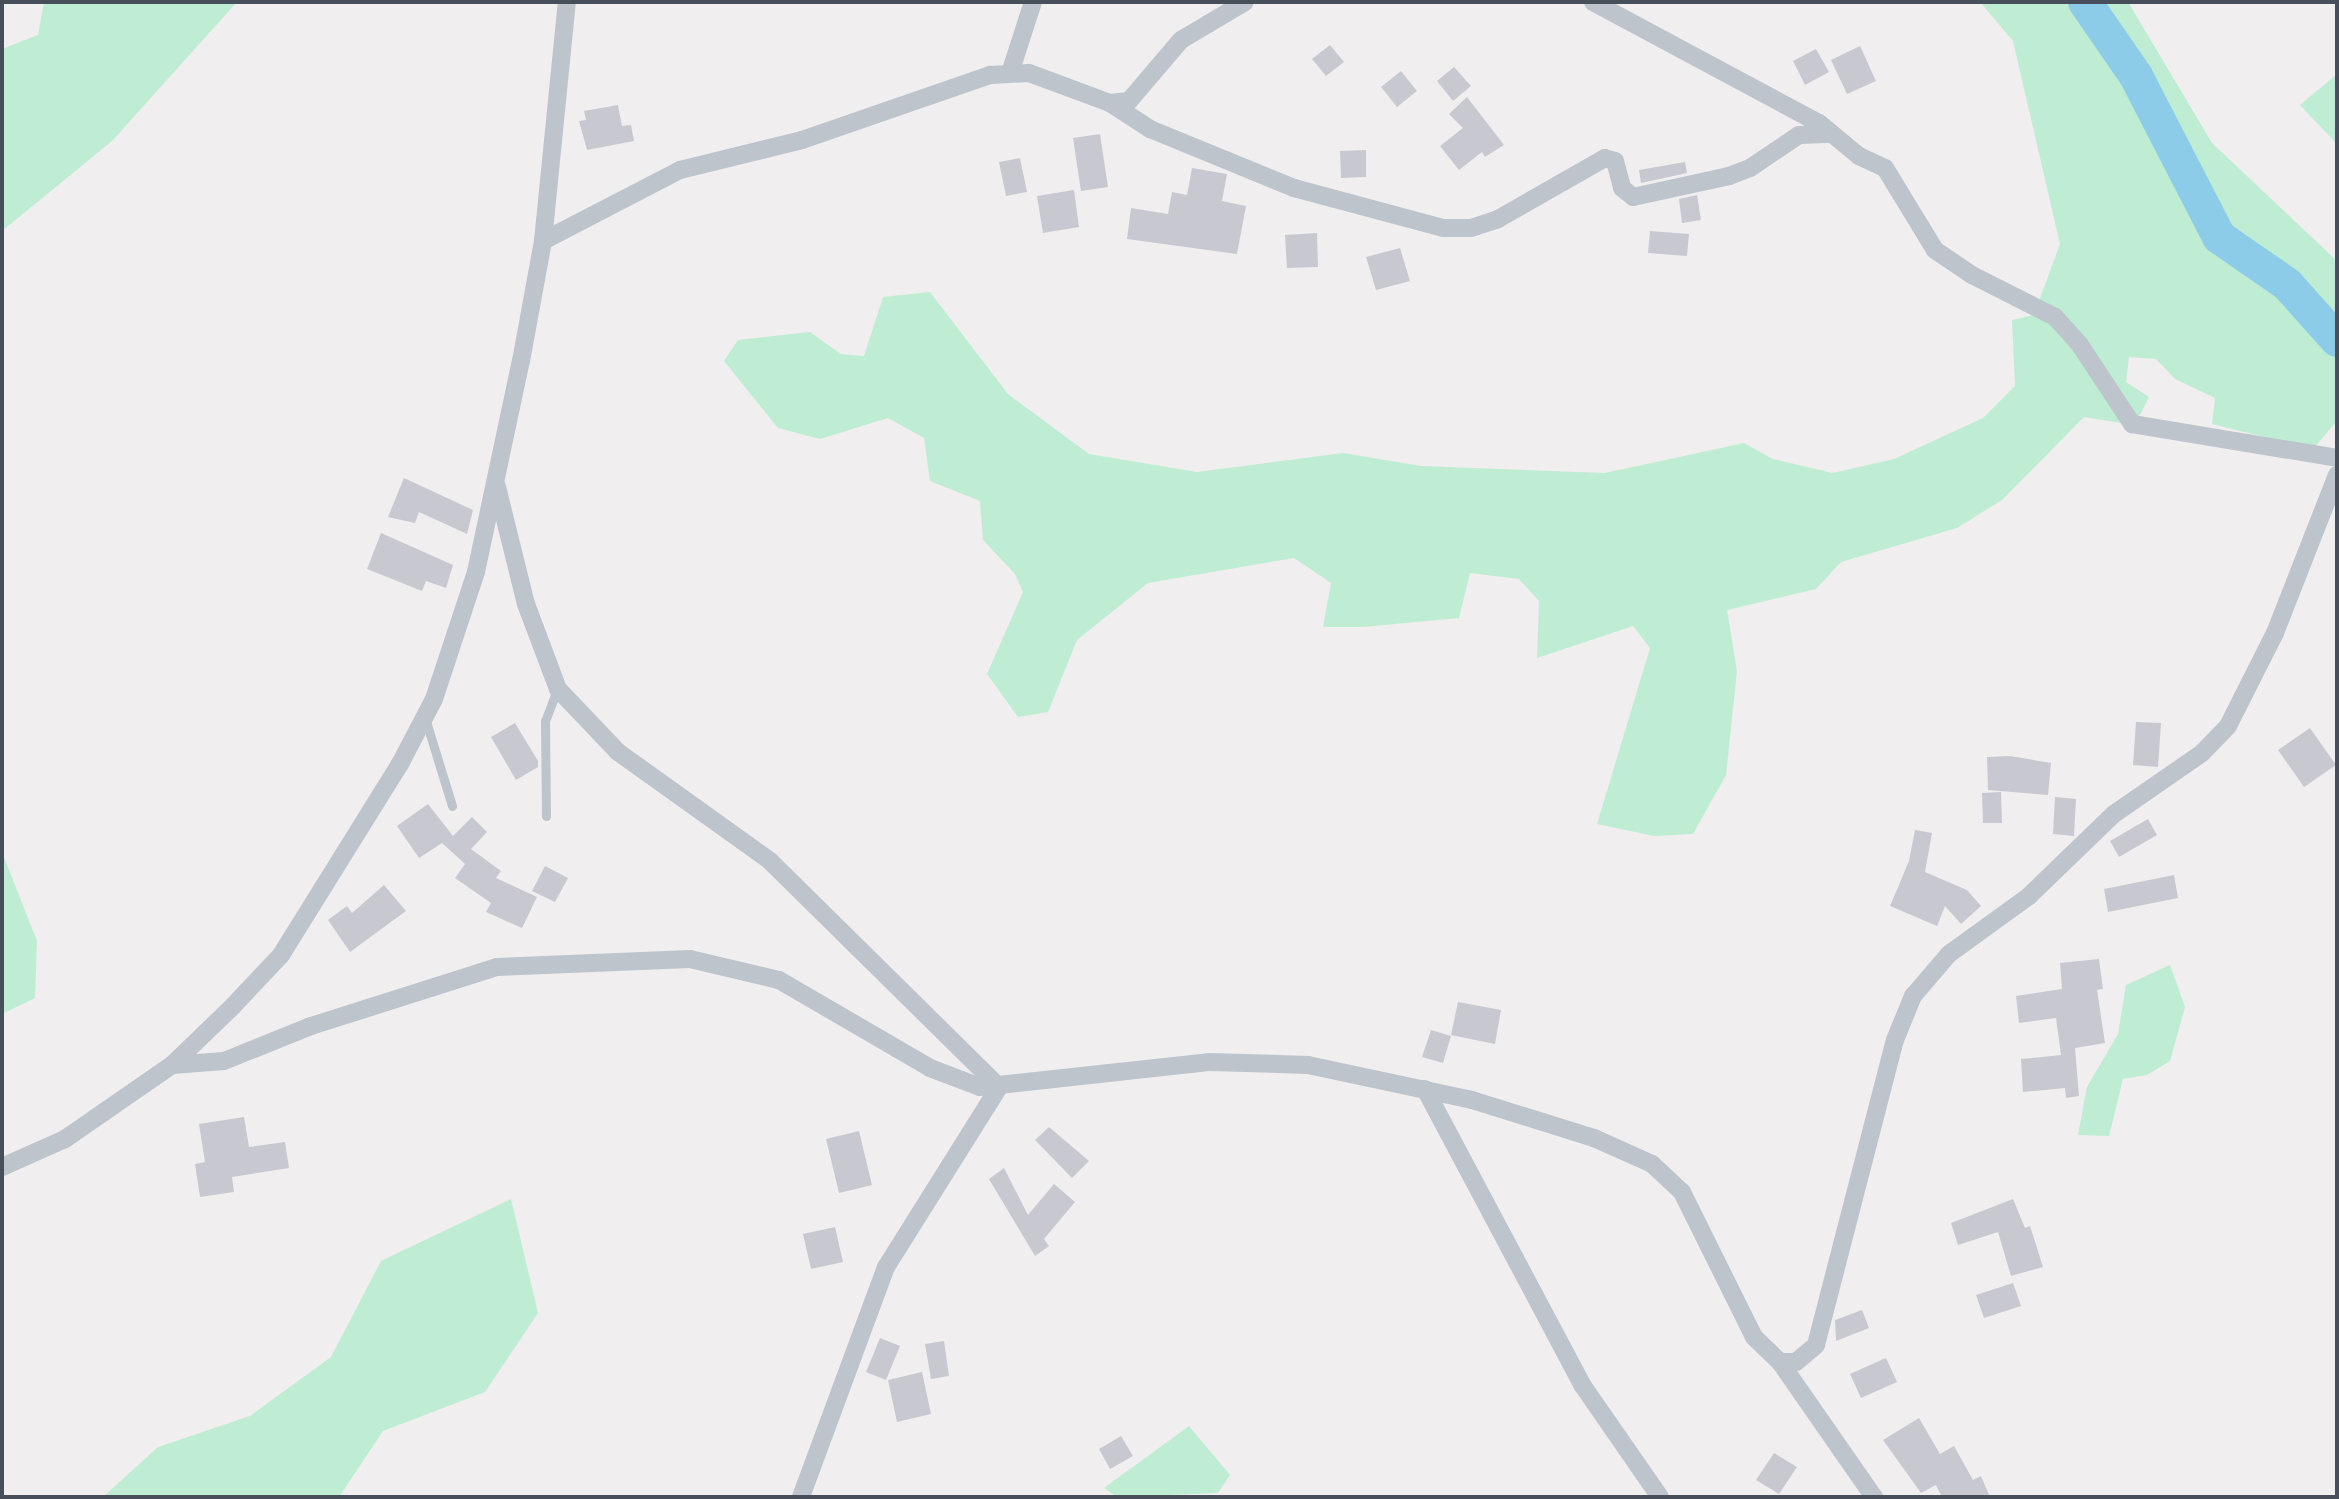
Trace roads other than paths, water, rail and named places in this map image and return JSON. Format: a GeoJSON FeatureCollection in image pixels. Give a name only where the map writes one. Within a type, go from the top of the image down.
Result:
{"type":"FeatureCollection","features":[{"type":"Feature","properties":{"kind":"street"},"geometry":{"type":"LineString","coordinates":[[2,1167],[65,1139],[172,1065],[281,955],[400,764],[424,715],[457,637],[496,484],[543,241],[567,2]]}},
{"type":"Feature","properties":{"kind":"street"},"geometry":{"type":"LineString","coordinates":[[1011,70],[1033,2]]}},
{"type":"Feature","properties":{"kind":"street"},"geometry":{"type":"LineString","coordinates":[[1110,103],[1129,101],[1181,40],[1245,2]]}},
{"type":"Feature","properties":{"kind":"street"},"geometry":{"type":"LineString","coordinates":[[1593,2],[1832,134],[1885,168],[1923,236],[1950,263],[2055,317],[2080,345],[2132,424],[2337,458]]}},
{"type":"Feature","properties":{"kind":"street"},"geometry":{"type":"LineString","coordinates":[[543,241],[680,170],[802,140],[1011,70],[1110,103],[1150,129],[1294,188],[1443,228],[1471,228],[1498,219],[1605,158],[1615,161],[1622,188],[1633,197],[1729,176],[1750,168],[1799,135],[1832,134]]}},
{"type":"Feature","properties":{"kind":"street"},"geometry":{"type":"LineString","coordinates":[[1780,1362],[1796,1362],[1816,1345],[1895,1040],[1913,996],[1949,954],[2029,896],[2114,814],[2202,753],[2228,726],[2275,633],[2337,475]]}},
{"type":"Feature","properties":{"kind":"street"},"geometry":{"type":"LineString","coordinates":[[496,484],[526,604],[558,689],[618,752],[770,861],[999,1087]]}},
{"type":"Feature","properties":{"kind":"street"},"geometry":{"type":"LineString","coordinates":[[172,1065],[224,1061],[311,1026],[497,967],[690,959],[779,980],[948,1077],[980,1087],[1256,1061],[1308,1065],[1425,1089],[1624,1148],[1667,1175],[1701,1226],[1754,1337],[1780,1362],[1874,1497]]}},
{"type":"Feature","properties":{"kind":"street"},"geometry":{"type":"LineString","coordinates":[[801,1497],[886,1267],[999,1087]]}},
{"type":"Feature","properties":{"kind":"street"},"geometry":{"type":"LineString","coordinates":[[1425,1089],[1583,1386],[1660,1497]]}},
{"type":"Feature","properties":{"kind":"lane"},"geometry":{"type":"LineString","coordinates":[[546,816],[545,721],[558,689]]}},
{"type":"Feature","properties":{"kind":"lane"},"geometry":{"type":"LineString","coordinates":[[424,715],[452,806]]}},
{"type":"Feature","properties":{"kind":"waterway"},"geometry":{"type":"LineString","coordinates":[[2085,2],[2136,76],[2219,237],[2287,284],[2337,340]]}}]}
